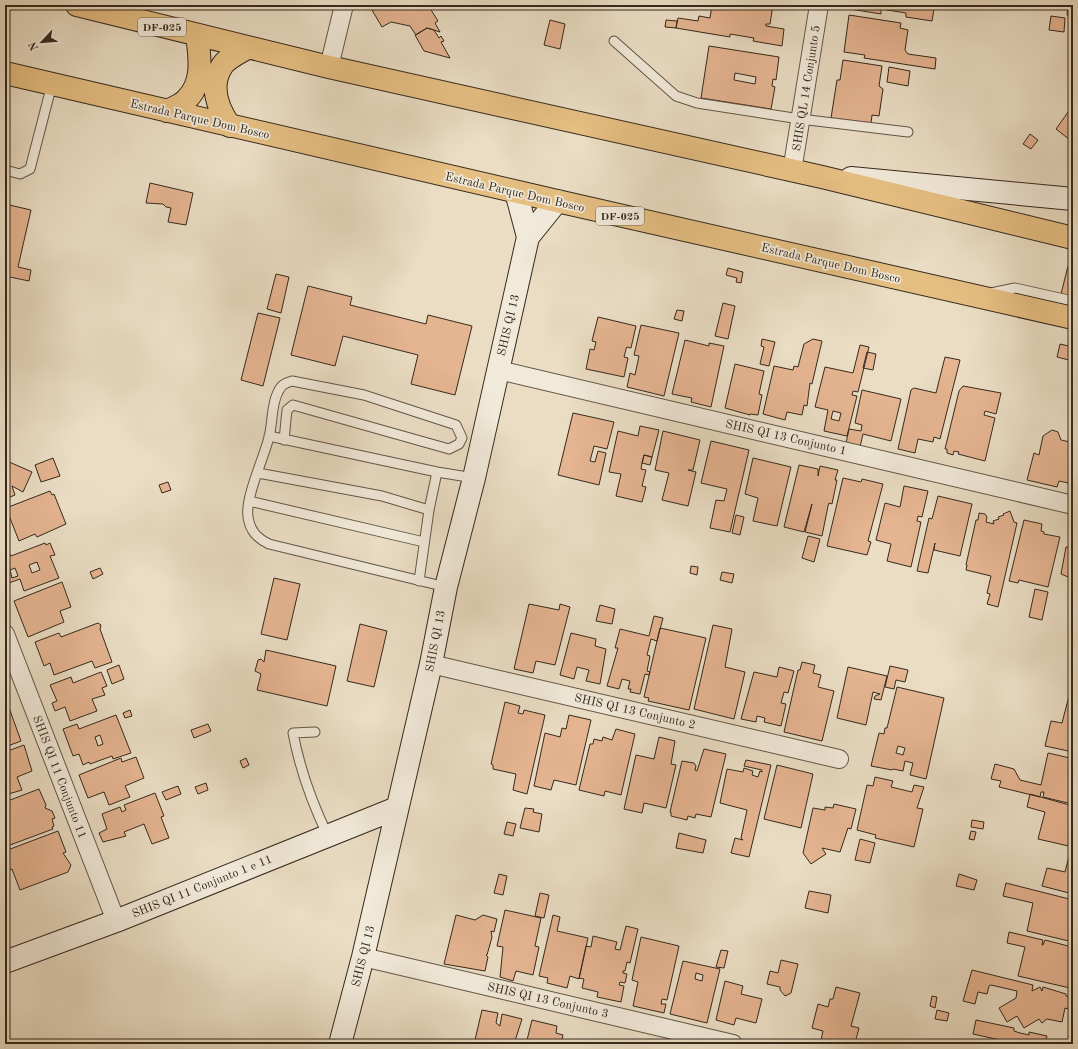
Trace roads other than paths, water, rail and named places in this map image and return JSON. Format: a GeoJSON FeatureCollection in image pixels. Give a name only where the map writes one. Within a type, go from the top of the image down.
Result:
{"type":"FeatureCollection","features":[{"type":"Feature","properties":{"kind":"main road","name":"DF-025"},"geometry":{"type":"LineString","coordinates":[[77,5],[247,48],[822,177],[1073,238]]}},
{"type":"Feature","properties":{"kind":"main road"},"geometry":{"type":"LineString","coordinates":[[167,111],[186,100],[195,88],[199,77],[200,63],[197,36]]}},
{"type":"Feature","properties":{"kind":"main road"},"geometry":{"type":"LineString","coordinates":[[230,126],[220,111],[216,97],[216,80],[222,66],[232,56],[247,48]]}},
{"type":"Feature","properties":{"kind":"main road","name":"Estrada Parque Dom Bosco"},"geometry":{"type":"LineString","coordinates":[[5,73],[516,192],[1073,318]]}},
{"type":"Feature","properties":{"kind":"street"},"geometry":{"type":"LineString","coordinates":[[329,67],[344,5]]}},
{"type":"Feature","properties":{"kind":"street","name":"SHIS QL 14 Conjunto 5"},"geometry":{"type":"LineString","coordinates":[[792,171],[819,5]]}},
{"type":"Feature","properties":{"kind":"street"},"geometry":{"type":"LineString","coordinates":[[822,177],[883,180],[1073,199]]}},
{"type":"Feature","properties":{"kind":"street","name":"SHIS QI 13"},"geometry":{"type":"LineString","coordinates":[[516,192],[528,237]]}},
{"type":"Feature","properties":{"kind":"street","name":"SHIS QI 13"},"geometry":{"type":"LineString","coordinates":[[340,1044],[363,957],[431,664],[446,587],[474,478],[528,237],[557,201]]}},
{"type":"Feature","properties":{"kind":"street","name":"SHIS QI 13 Conjunto 1"},"geometry":{"type":"LineString","coordinates":[[498,370],[1073,505]]}},
{"type":"Feature","properties":{"kind":"street","name":"SHIS QI 11 Conjunto 11"},"geometry":{"type":"LineString","coordinates":[[5,634],[116,921]]}},
{"type":"Feature","properties":{"kind":"street","name":"SHIS QI 13 Conjunto 2"},"geometry":{"type":"LineString","coordinates":[[431,664],[839,759]]}},
{"type":"Feature","properties":{"kind":"street","name":"SHIS QI 11 Conjunto 1 e 11"},"geometry":{"type":"LineString","coordinates":[[5,962],[116,921],[397,808]]}},
{"type":"Feature","properties":{"kind":"street","name":"SHIS QI 13 Conjunto 3"},"geometry":{"type":"LineString","coordinates":[[363,957],[733,1044]]}},
{"type":"Feature","properties":{"kind":"lane"},"geometry":{"type":"LineString","coordinates":[[614,41],[657,81],[676,96],[697,103],[800,119],[908,132]]}},
{"type":"Feature","properties":{"kind":"lane"},"geometry":{"type":"LineString","coordinates":[[5,170],[20,174],[30,169],[52,84]]}},
{"type":"Feature","properties":{"kind":"lane"},"geometry":{"type":"LineString","coordinates":[[976,296],[1015,288],[1073,301]]}},
{"type":"Feature","properties":{"kind":"lane"},"geometry":{"type":"LineString","coordinates":[[284,440],[287,410],[293,405],[449,449],[459,444],[462,438],[456,425],[364,395],[292,381],[282,385],[275,399],[269,436],[249,501],[248,516],[250,529],[257,539],[269,544],[446,587]]}},
{"type":"Feature","properties":{"kind":"lane"},"geometry":{"type":"LineString","coordinates":[[269,436],[437,472],[474,478]]}},
{"type":"Feature","properties":{"kind":"lane"},"geometry":{"type":"LineString","coordinates":[[419,581],[429,510],[437,472]]}},
{"type":"Feature","properties":{"kind":"lane"},"geometry":{"type":"LineString","coordinates":[[258,473],[382,496],[429,510]]}},
{"type":"Feature","properties":{"kind":"lane"},"geometry":{"type":"LineString","coordinates":[[249,501],[424,542]]}},
{"type":"Feature","properties":{"kind":"lane"},"geometry":{"type":"LineString","coordinates":[[315,732],[293,733],[296,752],[310,797],[328,836]]}}]}
